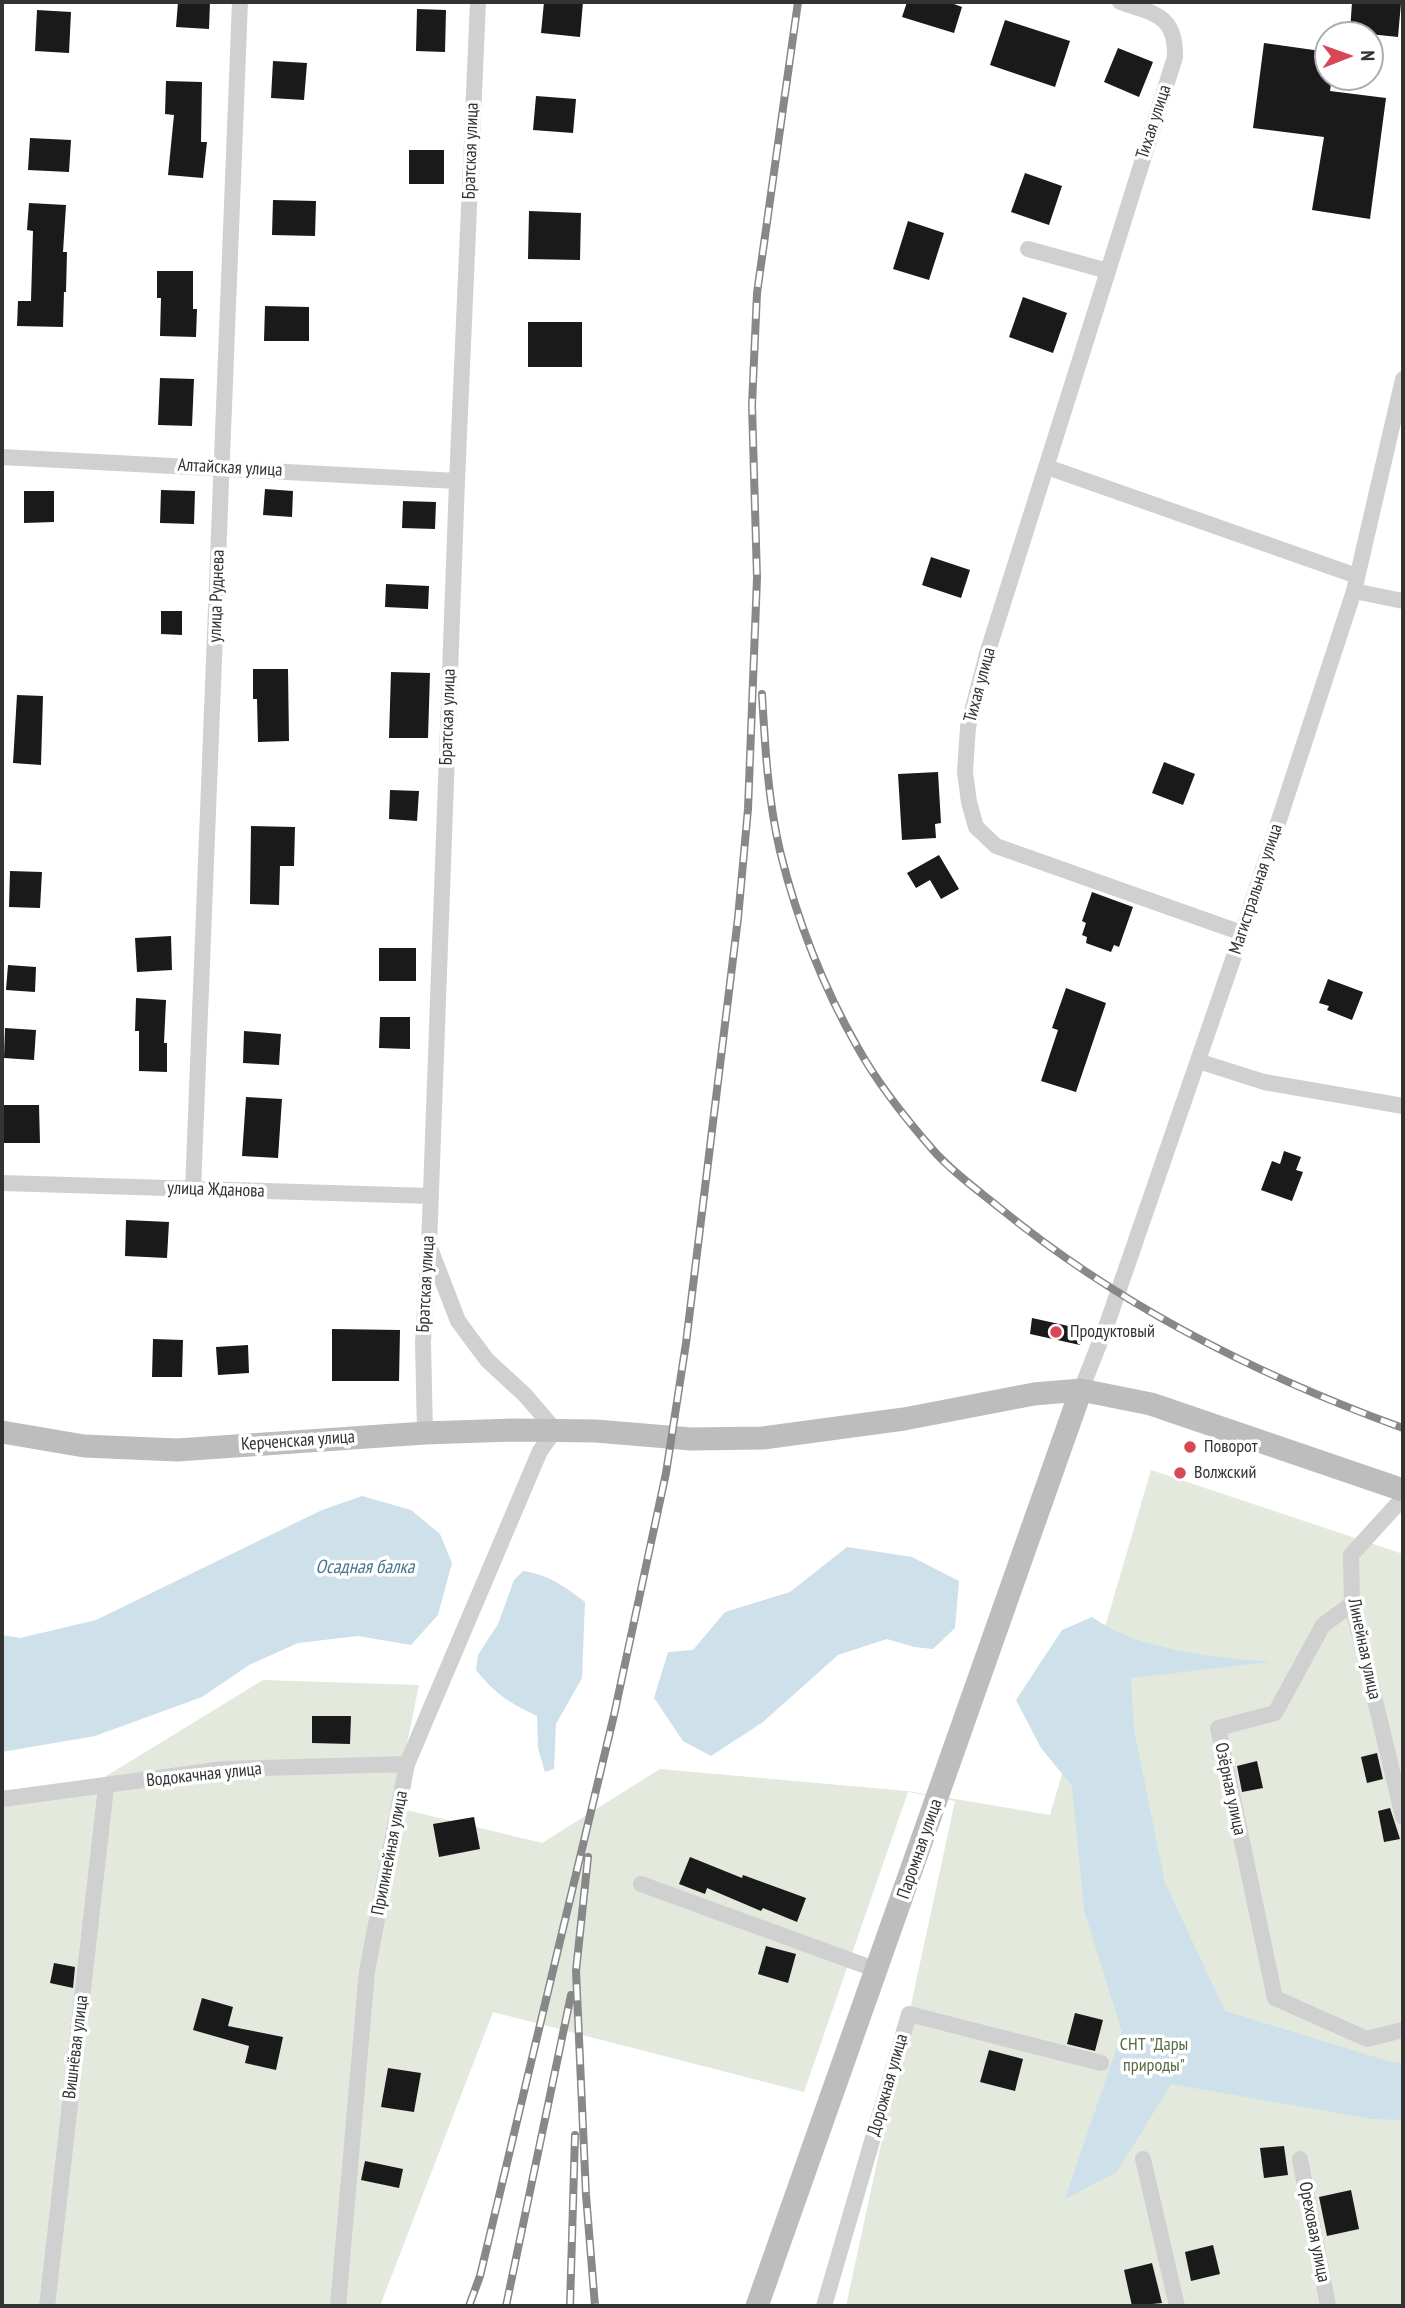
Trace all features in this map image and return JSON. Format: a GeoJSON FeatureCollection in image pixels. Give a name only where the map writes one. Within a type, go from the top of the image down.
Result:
{"type":"FeatureCollection","features":[{"type":"Feature","properties":{"kind":"street","name":"улица Руднева"},"geometry":{"type":"LineString","coordinates":[[193,1189],[240,2]]}},
{"type":"Feature","properties":{"kind":"street","name":"Братская улица"},"geometry":{"type":"LineString","coordinates":[[425,1433],[423,1342],[478,2]]}},
{"type":"Feature","properties":{"kind":"street","name":"Тихая улица"},"geometry":{"type":"LineString","coordinates":[[1120,2],[1165,19],[1172,29],[1175,57],[987,654],[968,727],[965,772],[976,827],[996,846],[1242,933]]}},
{"type":"Feature","properties":{"kind":"street"},"geometry":{"type":"LineString","coordinates":[[1028,249],[1108,271]]}},
{"type":"Feature","properties":{"kind":"street","name":"Магистральная улица"},"geometry":{"type":"LineString","coordinates":[[1081,1390],[1107,1324],[1242,933],[1356,584],[1403,379]]}},
{"type":"Feature","properties":{"kind":"street","name":"Алтайская улица"},"geometry":{"type":"LineString","coordinates":[[2,457],[457,481]]}},
{"type":"Feature","properties":{"kind":"street"},"geometry":{"type":"LineString","coordinates":[[1047,467],[1403,601]]}},
{"type":"Feature","properties":{"kind":"street"},"geometry":{"type":"LineString","coordinates":[[1198,1061],[1264,1082],[1403,1106]]}},
{"type":"Feature","properties":{"kind":"street","name":"улица Жданова"},"geometry":{"type":"LineString","coordinates":[[2,1183],[430,1196]]}},
{"type":"Feature","properties":{"kind":"street"},"geometry":{"type":"LineString","coordinates":[[429,1246],[458,1321],[487,1360],[525,1395],[555,1430]]}},
{"type":"Feature","properties":{"kind":"street","name":"Керченская улица"},"geometry":{"type":"LineString","coordinates":[[2,1432],[84,1446],[177,1450],[425,1433],[555,1430],[691,1439],[763,1438],[904,1419],[1025,1395],[1081,1390],[1151,1404],[1403,1489]]}},
{"type":"Feature","properties":{"kind":"street","name":"Паромная улица"},"geometry":{"type":"LineString","coordinates":[[757,2306],[1081,1390]]}},
{"type":"Feature","properties":{"kind":"street","name":"Прилинейная улица"},"geometry":{"type":"LineString","coordinates":[[338,2306],[367,1971],[407,1764],[540,1451],[555,1430]]}},
{"type":"Feature","properties":{"kind":"street","name":"Линейная улица"},"geometry":{"type":"LineString","coordinates":[[1403,1498],[1351,1555],[1352,1604],[1403,1817]]}},
{"type":"Feature","properties":{"kind":"street","name":"Озёрная улица"},"geometry":{"type":"LineString","coordinates":[[1352,1604],[1323,1625],[1275,1713],[1217,1728],[1275,1998],[1367,2039],[1403,2031]]}},
{"type":"Feature","properties":{"kind":"street","name":"Водокачная улица"},"geometry":{"type":"LineString","coordinates":[[2,1799],[224,1769],[407,1764]]}},
{"type":"Feature","properties":{"kind":"street","name":"Вишнёвая улица"},"geometry":{"type":"LineString","coordinates":[[47,2306],[106,1787]]}},
{"type":"Feature","properties":{"kind":"street"},"geometry":{"type":"LineString","coordinates":[[641,1884],[877,1970]]}},
{"type":"Feature","properties":{"kind":"street","name":"Дорожная улица"},"geometry":{"type":"LineString","coordinates":[[824,2306],[909,2014],[1101,2063]]}},
{"type":"Feature","properties":{"kind":"street","name":"Ореховая улица"},"geometry":{"type":"LineString","coordinates":[[1300,2158],[1328,2306]]}},
{"type":"Feature","properties":{"kind":"street"},"geometry":{"type":"LineString","coordinates":[[1143,2159],[1177,2306]]}},
{"type":"Feature","properties":{"kind":"green space","name":"СНТ \"Дары природы\""},"geometry":{"type":"Polygon","coordinates":[[[1151,1470],[1403,1554],[1403,2306],[846,2306],[955,1801],[908,1792],[804,2092],[493,2012],[380,2306],[2,2306],[2,1791],[103,1778],[263,1680],[419,1685],[394,1807],[542,1843],[660,1769],[907,1791],[1050,1815],[1151,1470]]]}},
{"type":"Feature","properties":{"kind":"water","name":"Осадная балка"},"geometry":{"type":"Polygon","coordinates":[[[362,1496],[411,1510],[440,1534],[452,1563],[438,1615],[411,1645],[358,1636],[298,1643],[249,1665],[202,1697],[95,1736],[2,1752],[2,1635],[20,1638],[96,1620],[322,1510],[362,1496]]]}},
{"type":"Feature","properties":{"kind":"water"},"geometry":{"type":"Polygon","coordinates":[[[847,1547],[912,1557],[959,1581],[955,1628],[933,1649],[887,1639],[838,1655],[763,1722],[711,1756],[683,1741],[654,1698],[668,1652],[693,1650],[725,1612],[790,1592],[847,1547]]]}},
{"type":"Feature","properties":{"kind":"water"},"geometry":{"type":"Polygon","coordinates":[[[523,1571],[556,1582],[585,1602],[582,1678],[556,1724],[554,1769],[545,1772],[538,1748],[537,1716],[503,1697],[476,1670],[478,1655],[498,1624],[514,1580],[523,1571]]]}},
{"type":"Feature","properties":{"kind":"water"},"geometry":{"type":"Polygon","coordinates":[[[1092,1617],[1132,1638],[1154,1645],[1202,1655],[1271,1662],[1131,1678],[1134,1729],[1165,1883],[1225,2011],[1388,2061],[1403,2063],[1403,2120],[1372,2119],[1171,2084],[1117,2172],[1065,2199],[1122,2032],[1084,1910],[1072,1786],[1041,1748],[1016,1700],[1062,1630],[1092,1617]]]}},
{"type":"Feature","properties":{"kind":"building"},"geometry":{"type":"Polygon","coordinates":[[[178,2],[210,2],[209,29],[176,27],[178,2]]]}},
{"type":"Feature","properties":{"kind":"building"},"geometry":{"type":"Polygon","coordinates":[[[544,2],[583,2],[580,37],[541,33],[544,2]]]}},
{"type":"Feature","properties":{"kind":"building"},"geometry":{"type":"Polygon","coordinates":[[[907,2],[954,2],[962,7],[954,33],[902,17],[907,2]]]}},
{"type":"Feature","properties":{"kind":"building"},"geometry":{"type":"Polygon","coordinates":[[[1352,2],[1401,3],[1398,37],[1384,36],[1384,21],[1351,21],[1352,2]]]}},
{"type":"Feature","properties":{"kind":"building"},"geometry":{"type":"Polygon","coordinates":[[[417,9],[446,10],[445,52],[416,51],[417,9]]]}},
{"type":"Feature","properties":{"kind":"building"},"geometry":{"type":"Polygon","coordinates":[[[37,10],[71,12],[69,53],[35,51],[37,10]]]}},
{"type":"Feature","properties":{"kind":"building"},"geometry":{"type":"Polygon","coordinates":[[[1005,20],[1070,41],[1055,87],[990,65],[1005,20]]]}},
{"type":"Feature","properties":{"kind":"building"},"geometry":{"type":"Polygon","coordinates":[[[1264,43],[1314,50],[1314,91],[1386,98],[1370,219],[1312,210],[1324,137],[1253,128],[1264,43]]]}},
{"type":"Feature","properties":{"kind":"building"},"geometry":{"type":"Polygon","coordinates":[[[1118,48],[1153,62],[1139,97],[1104,82],[1118,48]]]}},
{"type":"Feature","properties":{"kind":"building"},"geometry":{"type":"Polygon","coordinates":[[[273,61],[307,63],[304,100],[271,98],[273,61]]]}},
{"type":"Feature","properties":{"kind":"building"},"geometry":{"type":"Polygon","coordinates":[[[166,81],[202,82],[201,142],[207,142],[203,178],[168,175],[174,115],[165,114],[166,81]]]}},
{"type":"Feature","properties":{"kind":"building"},"geometry":{"type":"Polygon","coordinates":[[[536,96],[576,99],[573,133],[533,130],[536,96]]]}},
{"type":"Feature","properties":{"kind":"building"},"geometry":{"type":"Polygon","coordinates":[[[30,138],[71,140],[69,172],[28,170],[30,138]]]}},
{"type":"Feature","properties":{"kind":"building"},"geometry":{"type":"Polygon","coordinates":[[[409,150],[444,150],[444,184],[409,184],[409,150]]]}},
{"type":"Feature","properties":{"kind":"building"},"geometry":{"type":"Polygon","coordinates":[[[1025,173],[1062,186],[1049,225],[1011,212],[1025,173]]]}},
{"type":"Feature","properties":{"kind":"building"},"geometry":{"type":"Polygon","coordinates":[[[273,200],[316,201],[315,236],[272,235],[273,200]]]}},
{"type":"Feature","properties":{"kind":"building"},"geometry":{"type":"Polygon","coordinates":[[[29,203],[66,205],[63,252],[67,252],[63,327],[17,326],[18,301],[31,301],[33,231],[27,230],[29,203]]]}},
{"type":"Feature","properties":{"kind":"building"},"geometry":{"type":"Polygon","coordinates":[[[529,211],[581,213],[580,260],[528,259],[529,211]]]}},
{"type":"Feature","properties":{"kind":"building"},"geometry":{"type":"Polygon","coordinates":[[[908,221],[944,233],[929,280],[893,269],[908,221]]]}},
{"type":"Feature","properties":{"kind":"building"},"geometry":{"type":"Polygon","coordinates":[[[157,271],[193,271],[193,309],[197,309],[196,337],[160,336],[161,298],[157,298],[157,271]]]}},
{"type":"Feature","properties":{"kind":"building"},"geometry":{"type":"Polygon","coordinates":[[[1023,297],[1067,313],[1053,353],[1009,337],[1023,297]]]}},
{"type":"Feature","properties":{"kind":"building"},"geometry":{"type":"Polygon","coordinates":[[[265,306],[309,307],[309,341],[264,341],[265,306]]]}},
{"type":"Feature","properties":{"kind":"building"},"geometry":{"type":"Polygon","coordinates":[[[528,322],[582,322],[582,367],[528,367],[528,322]]]}},
{"type":"Feature","properties":{"kind":"building"},"geometry":{"type":"Polygon","coordinates":[[[160,378],[194,379],[192,426],[158,425],[160,378]]]}},
{"type":"Feature","properties":{"kind":"building"},"geometry":{"type":"Polygon","coordinates":[[[265,489],[293,491],[292,517],[263,515],[265,489]]]}},
{"type":"Feature","properties":{"kind":"building"},"geometry":{"type":"Polygon","coordinates":[[[161,490],[195,491],[194,524],[160,523],[161,490]]]}},
{"type":"Feature","properties":{"kind":"building"},"geometry":{"type":"Polygon","coordinates":[[[24,491],[54,491],[54,522],[24,523],[24,491]]]}},
{"type":"Feature","properties":{"kind":"building"},"geometry":{"type":"Polygon","coordinates":[[[403,501],[436,502],[435,529],[402,528],[403,501]]]}},
{"type":"Feature","properties":{"kind":"building"},"geometry":{"type":"Polygon","coordinates":[[[931,557],[970,570],[961,598],[922,585],[931,557]]]}},
{"type":"Feature","properties":{"kind":"building"},"geometry":{"type":"Polygon","coordinates":[[[386,584],[429,586],[428,609],[385,607],[386,584]]]}},
{"type":"Feature","properties":{"kind":"building"},"geometry":{"type":"Polygon","coordinates":[[[161,611],[182,611],[182,635],[161,634],[161,611]]]}},
{"type":"Feature","properties":{"kind":"building"},"geometry":{"type":"Polygon","coordinates":[[[253,669],[288,669],[289,741],[258,742],[253,669]]]}},
{"type":"Feature","properties":{"kind":"building"},"geometry":{"type":"Polygon","coordinates":[[[391,672],[430,673],[428,738],[389,738],[391,672]]]}},
{"type":"Feature","properties":{"kind":"building"},"geometry":{"type":"Polygon","coordinates":[[[17,695],[43,696],[41,765],[13,763],[17,695]]]}},
{"type":"Feature","properties":{"kind":"building"},"geometry":{"type":"Polygon","coordinates":[[[1164,762],[1195,774],[1183,805],[1152,793],[1164,762]]]}},
{"type":"Feature","properties":{"kind":"building"},"geometry":{"type":"Polygon","coordinates":[[[938,772],[941,823],[935,824],[936,838],[902,840],[898,774],[938,772]]]}},
{"type":"Feature","properties":{"kind":"building"},"geometry":{"type":"Polygon","coordinates":[[[390,790],[419,791],[417,821],[389,819],[390,790]]]}},
{"type":"Feature","properties":{"kind":"building"},"geometry":{"type":"Polygon","coordinates":[[[251,826],[295,827],[294,866],[280,866],[279,905],[250,904],[251,826]]]}},
{"type":"Feature","properties":{"kind":"building"},"geometry":{"type":"Polygon","coordinates":[[[939,855],[959,889],[941,899],[930,880],[916,888],[907,873],[939,855]]]}},
{"type":"Feature","properties":{"kind":"building"},"geometry":{"type":"Polygon","coordinates":[[[10,871],[42,872],[40,908],[9,907],[10,871]]]}},
{"type":"Feature","properties":{"kind":"building"},"geometry":{"type":"Polygon","coordinates":[[[1092,892],[1133,907],[1119,947],[1114,945],[1111,952],[1086,943],[1087,937],[1082,935],[1086,923],[1082,921],[1092,892]]]}},
{"type":"Feature","properties":{"kind":"building"},"geometry":{"type":"Polygon","coordinates":[[[171,936],[172,970],[137,972],[135,938],[171,936]]]}},
{"type":"Feature","properties":{"kind":"building"},"geometry":{"type":"Polygon","coordinates":[[[379,948],[416,948],[416,981],[379,981],[379,948]]]}},
{"type":"Feature","properties":{"kind":"building"},"geometry":{"type":"Polygon","coordinates":[[[8,965],[36,967],[35,992],[6,990],[8,965]]]}},
{"type":"Feature","properties":{"kind":"building"},"geometry":{"type":"Polygon","coordinates":[[[1328,979],[1363,992],[1352,1020],[1327,1010],[1329,1006],[1319,1003],[1328,979]]]}},
{"type":"Feature","properties":{"kind":"building"},"geometry":{"type":"Polygon","coordinates":[[[1066,988],[1106,1003],[1076,1092],[1041,1081],[1058,1030],[1052,1028],[1066,988]]]}},
{"type":"Feature","properties":{"kind":"building"},"geometry":{"type":"Polygon","coordinates":[[[136,998],[166,1000],[164,1043],[167,1043],[167,1072],[139,1071],[139,1031],[135,1031],[136,998]]]}},
{"type":"Feature","properties":{"kind":"building"},"geometry":{"type":"Polygon","coordinates":[[[380,1017],[410,1017],[410,1049],[379,1048],[380,1017]]]}},
{"type":"Feature","properties":{"kind":"building"},"geometry":{"type":"Polygon","coordinates":[[[5,1028],[36,1030],[34,1060],[4,1058],[5,1028]]]}},
{"type":"Feature","properties":{"kind":"building"},"geometry":{"type":"Polygon","coordinates":[[[244,1031],[281,1034],[279,1065],[243,1063],[244,1031]]]}},
{"type":"Feature","properties":{"kind":"building"},"geometry":{"type":"Polygon","coordinates":[[[246,1097],[282,1099],[278,1158],[242,1156],[246,1097]]]}},
{"type":"Feature","properties":{"kind":"building"},"geometry":{"type":"Polygon","coordinates":[[[2,1105],[39,1105],[40,1143],[2,1143],[2,1105]]]}},
{"type":"Feature","properties":{"kind":"building"},"geometry":{"type":"Polygon","coordinates":[[[1284,1151],[1301,1157],[1296,1170],[1303,1172],[1292,1201],[1261,1190],[1272,1161],[1280,1164],[1284,1151]]]}},
{"type":"Feature","properties":{"kind":"building"},"geometry":{"type":"Polygon","coordinates":[[[126,1220],[169,1222],[167,1258],[125,1256],[126,1220]]]}},
{"type":"Feature","properties":{"kind":"building","name":"Продуктовый"},"geometry":{"type":"Polygon","coordinates":[[[1032,1318],[1082,1329],[1080,1345],[1030,1334],[1032,1318]]]}},
{"type":"Feature","properties":{"kind":"building"},"geometry":{"type":"Polygon","coordinates":[[[332,1329],[400,1330],[399,1381],[332,1381],[332,1329]]]}},
{"type":"Feature","properties":{"kind":"building"},"geometry":{"type":"Polygon","coordinates":[[[153,1339],[183,1340],[182,1377],[152,1377],[153,1339]]]}},
{"type":"Feature","properties":{"kind":"building"},"geometry":{"type":"Polygon","coordinates":[[[248,1345],[249,1373],[218,1375],[216,1347],[248,1345]]]}},
{"type":"Feature","properties":{"kind":"building"},"geometry":{"type":"Polygon","coordinates":[[[312,1716],[351,1716],[350,1744],[312,1743],[312,1716]]]}},
{"type":"Feature","properties":{"kind":"building"},"geometry":{"type":"Polygon","coordinates":[[[1377,1753],[1383,1779],[1367,1783],[1361,1757],[1377,1753]]]}},
{"type":"Feature","properties":{"kind":"building"},"geometry":{"type":"Polygon","coordinates":[[[1257,1761],[1263,1788],[1242,1792],[1237,1766],[1257,1761]]]}},
{"type":"Feature","properties":{"kind":"building"},"geometry":{"type":"Polygon","coordinates":[[[1390,1808],[1400,1839],[1384,1842],[1378,1811],[1390,1808]]]}},
{"type":"Feature","properties":{"kind":"building"},"geometry":{"type":"Polygon","coordinates":[[[474,1817],[480,1849],[439,1857],[433,1824],[474,1817]]]}},
{"type":"Feature","properties":{"kind":"building"},"geometry":{"type":"Polygon","coordinates":[[[690,1857],[742,1878],[743,1875],[806,1898],[797,1922],[763,1908],[761,1911],[707,1888],[705,1894],[679,1884],[690,1857]]]}},
{"type":"Feature","properties":{"kind":"building"},"geometry":{"type":"Polygon","coordinates":[[[766,1946],[796,1954],[788,1983],[758,1974],[766,1946]]]}},
{"type":"Feature","properties":{"kind":"building"},"geometry":{"type":"Polygon","coordinates":[[[54,1963],[75,1967],[73,1988],[50,1983],[54,1963]]]}},
{"type":"Feature","properties":{"kind":"building"},"geometry":{"type":"Polygon","coordinates":[[[202,1998],[233,2007],[228,2026],[283,2037],[276,2070],[245,2063],[249,2046],[193,2030],[202,1998]]]}},
{"type":"Feature","properties":{"kind":"building"},"geometry":{"type":"Polygon","coordinates":[[[1075,2013],[1103,2020],[1095,2051],[1067,2044],[1075,2013]]]}},
{"type":"Feature","properties":{"kind":"building"},"geometry":{"type":"Polygon","coordinates":[[[989,2050],[1023,2059],[1015,2091],[980,2082],[989,2050]]]}},
{"type":"Feature","properties":{"kind":"building"},"geometry":{"type":"Polygon","coordinates":[[[388,2068],[421,2073],[414,2112],[381,2107],[388,2068]]]}},
{"type":"Feature","properties":{"kind":"building"},"geometry":{"type":"Polygon","coordinates":[[[1284,2146],[1288,2175],[1264,2178],[1260,2148],[1284,2146]]]}},
{"type":"Feature","properties":{"kind":"building"},"geometry":{"type":"Polygon","coordinates":[[[365,2161],[403,2169],[399,2188],[361,2180],[365,2161]]]}},
{"type":"Feature","properties":{"kind":"building"},"geometry":{"type":"Polygon","coordinates":[[[1351,2190],[1359,2229],[1327,2236],[1319,2197],[1351,2190]]]}},
{"type":"Feature","properties":{"kind":"building"},"geometry":{"type":"Polygon","coordinates":[[[1213,2245],[1220,2274],[1191,2281],[1185,2252],[1213,2245]]]}},
{"type":"Feature","properties":{"kind":"building"},"geometry":{"type":"Polygon","coordinates":[[[1152,2263],[1162,2303],[1132,2306],[1124,2270],[1152,2263]]]}},
{"type":"Feature","properties":{"kind":"railway"},"geometry":{"type":"LineString","coordinates":[[469,2306],[480,2276],[614,1715],[666,1473],[686,1343],[738,918],[748,809],[757,578],[752,405],[757,293],[798,2]]}},
{"type":"Feature","properties":{"kind":"railway"},"geometry":{"type":"LineString","coordinates":[[762,694],[776,832],[794,902],[812,952],[833,1001],[866,1061],[893,1101],[933,1150],[966,1181],[1047,1244],[1143,1307],[1244,1361],[1349,1408],[1403,1428]]}},
{"type":"Feature","properties":{"kind":"railway"},"geometry":{"type":"LineString","coordinates":[[588,1857],[576,1971],[586,2195],[595,2306]]}},
{"type":"Feature","properties":{"kind":"railway"},"geometry":{"type":"LineString","coordinates":[[506,2306],[571,1995]]}},
{"type":"Feature","properties":{"kind":"railway"},"geometry":{"type":"LineString","coordinates":[[570,2306],[575,2135]]}},
{"type":"Feature","properties":{"kind":"place","name":"Продуктовый"},"geometry":{"type":"Point","coordinates":[1056,1332]}},
{"type":"Feature","properties":{"kind":"place","name":"Поворот"},"geometry":{"type":"Point","coordinates":[1190,1447]}},
{"type":"Feature","properties":{"kind":"place","name":"Волжский"},"geometry":{"type":"Point","coordinates":[1180,1473]}}]}
